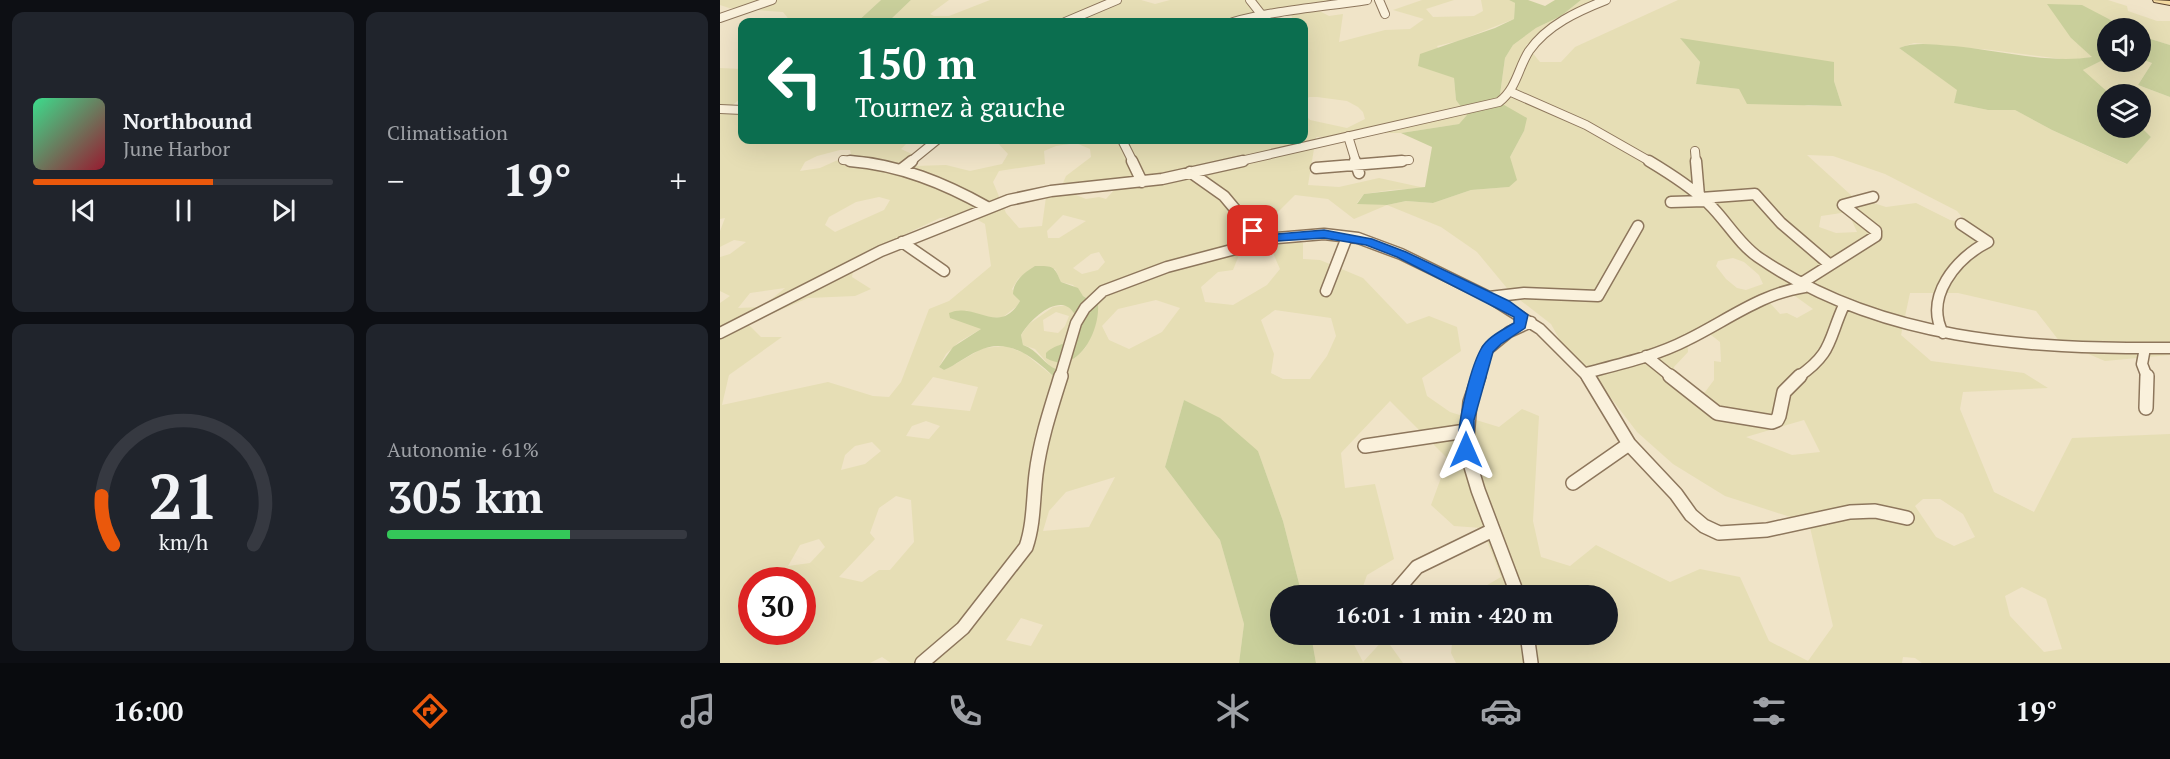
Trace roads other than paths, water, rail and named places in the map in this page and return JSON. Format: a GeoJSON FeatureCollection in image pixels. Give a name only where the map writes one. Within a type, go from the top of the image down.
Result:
{"type":"FeatureCollection","features":[{"type":"Feature","properties":{"kind":"main road"},"geometry":{"type":"LineString","coordinates":[[2157,0],[2170,3]]}},
{"type":"Feature","properties":{"kind":"street"},"geometry":{"type":"LineString","coordinates":[[720,18],[772,0]]}},
{"type":"Feature","properties":{"kind":"street"},"geometry":{"type":"LineString","coordinates":[[1075,18],[1118,0]]}},
{"type":"Feature","properties":{"kind":"street"},"geometry":{"type":"LineString","coordinates":[[1250,0],[1261,14]]}},
{"type":"Feature","properties":{"kind":"street"},"geometry":{"type":"LineString","coordinates":[[1247,18],[1261,14],[1367,0]]}},
{"type":"Feature","properties":{"kind":"street"},"geometry":{"type":"LineString","coordinates":[[1379,0],[1385,14]]}},
{"type":"Feature","properties":{"kind":"street"},"geometry":{"type":"LineString","coordinates":[[720,333],[902,242],[987,207],[1040,193],[1142,182],[1499,102],[1511,92],[1528,52],[1544,35],[1568,19],[1606,0]]}},
{"type":"Feature","properties":{"kind":"street"},"geometry":{"type":"LineString","coordinates":[[1511,92],[1608,135],[1665,170],[1702,198],[1747,248],[1803,286],[1844,305],[1942,333],[2027,347],[2170,348]]}},
{"type":"Feature","properties":{"kind":"street"},"geometry":{"type":"LineString","coordinates":[[720,109],[738,110]]}},
{"type":"Feature","properties":{"kind":"street"},"geometry":{"type":"LineString","coordinates":[[1348,136],[1357,168]]}},
{"type":"Feature","properties":{"kind":"street"},"geometry":{"type":"LineString","coordinates":[[903,168],[929,144]]}},
{"type":"Feature","properties":{"kind":"street"},"geometry":{"type":"LineString","coordinates":[[1124,144],[1142,182]]}},
{"type":"Feature","properties":{"kind":"street"},"geometry":{"type":"LineString","coordinates":[[1695,151],[1702,198]]}},
{"type":"Feature","properties":{"kind":"street"},"geometry":{"type":"LineString","coordinates":[[843,160],[874,162],[903,168],[946,185],[987,207]]}},
{"type":"Feature","properties":{"kind":"street"},"geometry":{"type":"LineString","coordinates":[[1316,168],[1357,168],[1409,160]]}},
{"type":"Feature","properties":{"kind":"street"},"geometry":{"type":"LineString","coordinates":[[1190,172],[1224,196],[1255,233],[1277,237]]}},
{"type":"Feature","properties":{"kind":"street"},"geometry":{"type":"LineString","coordinates":[[1671,202],[1755,194],[1804,244],[1829,264]]}},
{"type":"Feature","properties":{"kind":"street"},"geometry":{"type":"LineString","coordinates":[[1586,373],[1646,356],[1686,341],[1757,302],[1803,286],[1829,264],[1876,236],[1876,231],[1843,205],[1873,197]]}},
{"type":"Feature","properties":{"kind":"street"},"geometry":{"type":"LineString","coordinates":[[1942,333],[1934,311],[1946,279],[1958,264],[1976,248],[1988,242],[1961,224]]}},
{"type":"Feature","properties":{"kind":"street"},"geometry":{"type":"LineString","coordinates":[[1489,297],[1524,293],[1598,296],[1638,226]]}},
{"type":"Feature","properties":{"kind":"street"},"geometry":{"type":"LineString","coordinates":[[922,663],[963,628],[987,601],[1026,547],[1031,533],[1036,473],[1044,432],[1076,322],[1085,308],[1103,291],[1132,278],[1277,237],[1324,234],[1368,241],[1401,254],[1489,297],[1524,321],[1586,373],[1629,444],[1676,494],[1691,515],[1704,526],[1719,532],[1767,530],[1850,512],[1875,511],[1907,518]]}},
{"type":"Feature","properties":{"kind":"street"},"geometry":{"type":"LineString","coordinates":[[1326,291],[1347,237]]}},
{"type":"Feature","properties":{"kind":"street"},"geometry":{"type":"LineString","coordinates":[[902,242],[944,271]]}},
{"type":"Feature","properties":{"kind":"street"},"geometry":{"type":"LineString","coordinates":[[1646,356],[1718,412],[1772,422],[1779,416],[1782,396],[1786,388],[1822,358],[1844,305]]}},
{"type":"Feature","properties":{"kind":"street"},"geometry":{"type":"LineString","coordinates":[[1514,585],[1466,450],[1466,431],[1470,402],[1487,350],[1524,321]]}},
{"type":"Feature","properties":{"kind":"street"},"geometry":{"type":"LineString","coordinates":[[2145,348],[2142,364],[2147,376],[2146,408]]}},
{"type":"Feature","properties":{"kind":"street"},"geometry":{"type":"LineString","coordinates":[[1365,446],[1393,440],[1439,438],[1466,431]]}},
{"type":"Feature","properties":{"kind":"street"},"geometry":{"type":"LineString","coordinates":[[1573,483],[1629,444]]}},
{"type":"Feature","properties":{"kind":"street"},"geometry":{"type":"LineString","coordinates":[[1401,585],[1417,567],[1434,556],[1493,530]]}},
{"type":"Feature","properties":{"kind":"street"},"geometry":{"type":"LineString","coordinates":[[1529,645],[1531,663]]}}]}
